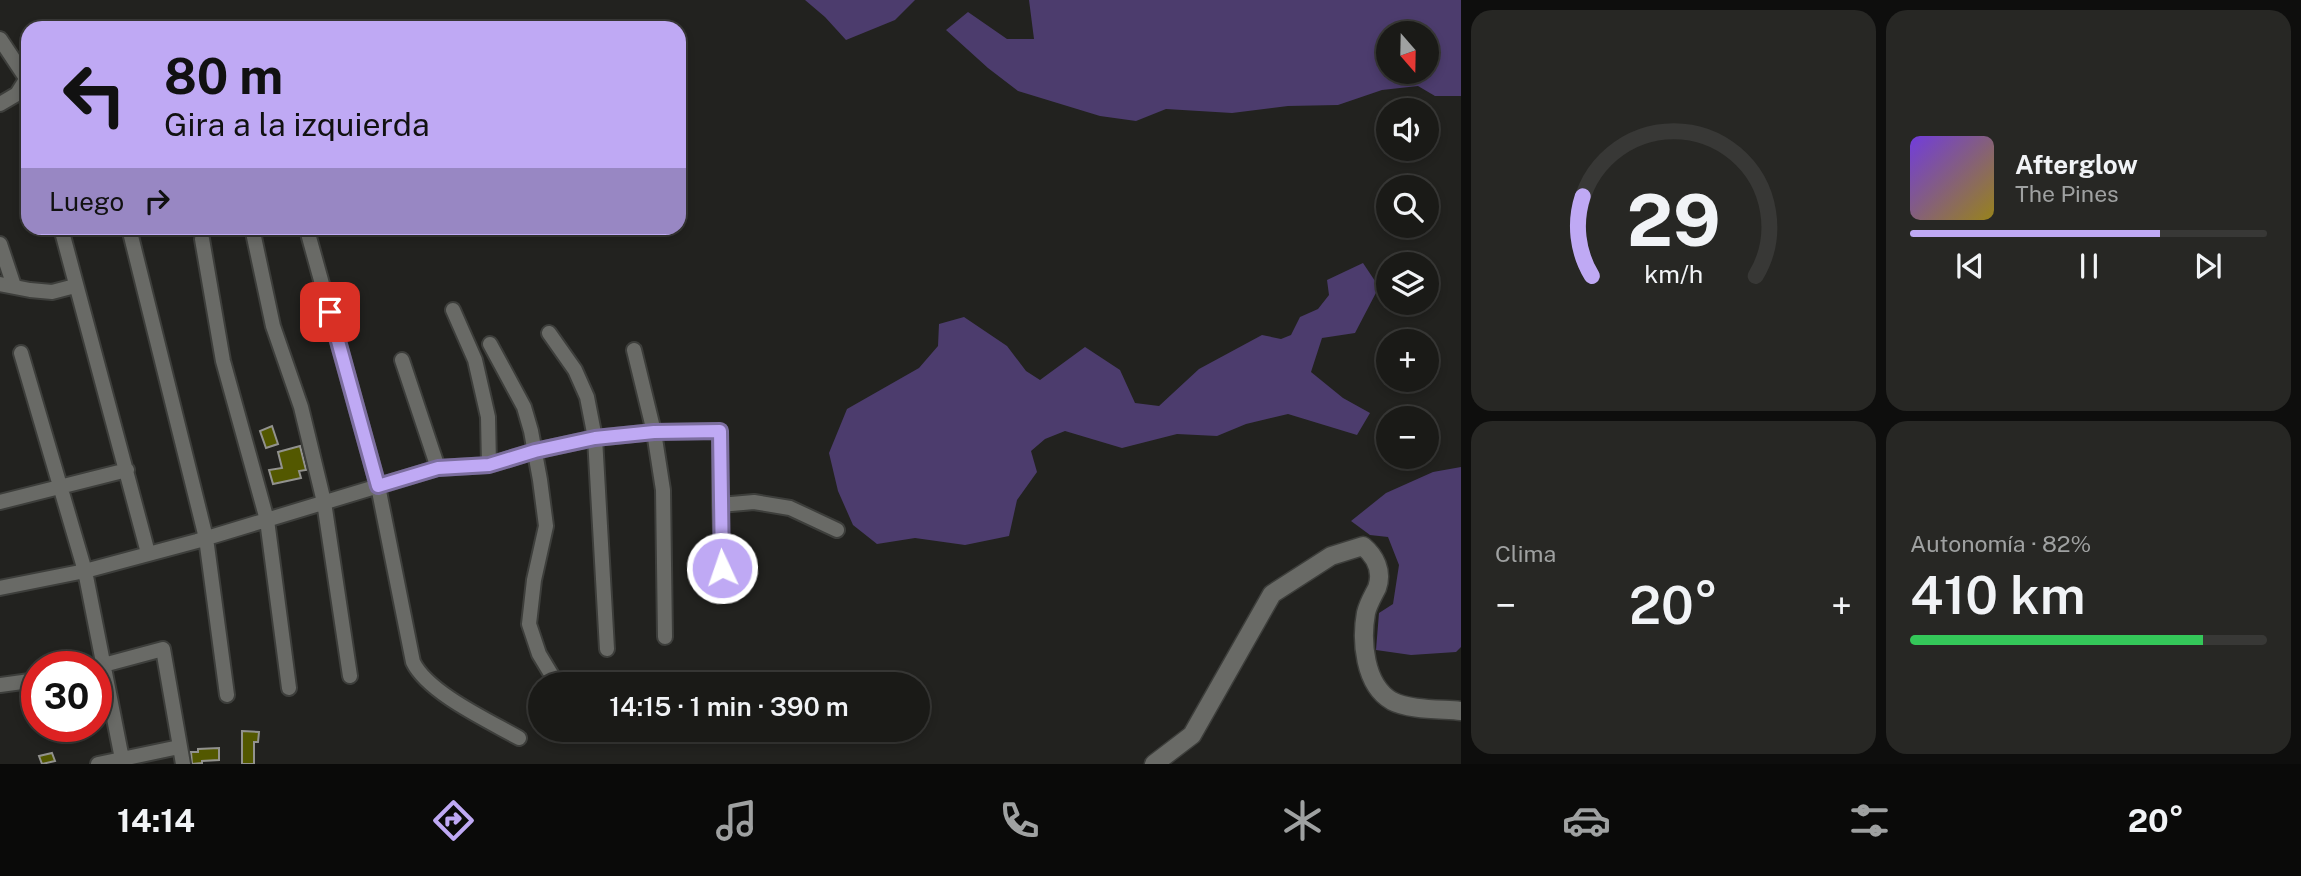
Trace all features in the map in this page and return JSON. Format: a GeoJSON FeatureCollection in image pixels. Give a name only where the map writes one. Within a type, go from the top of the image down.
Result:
{"type":"FeatureCollection","features":[{"type":"Feature","properties":{"kind":"street"},"geometry":{"type":"LineString","coordinates":[[0,39],[21,71]]}},
{"type":"Feature","properties":{"kind":"street"},"geometry":{"type":"LineString","coordinates":[[0,104],[17,94],[21,88]]}},
{"type":"Feature","properties":{"kind":"street"},"geometry":{"type":"LineString","coordinates":[[63,235],[148,553]]}},
{"type":"Feature","properties":{"kind":"street"},"geometry":{"type":"LineString","coordinates":[[130,235],[206,538],[228,695]]}},
{"type":"Feature","properties":{"kind":"street"},"geometry":{"type":"LineString","coordinates":[[254,237],[273,326],[301,407],[324,502],[351,676]]}},
{"type":"Feature","properties":{"kind":"street"},"geometry":{"type":"LineString","coordinates":[[309,237],[378,486],[413,662],[419,673],[453,700],[520,738]]}},
{"type":"Feature","properties":{"kind":"street"},"geometry":{"type":"LineString","coordinates":[[202,239],[223,361],[267,520],[289,688]]}},
{"type":"Feature","properties":{"kind":"street"},"geometry":{"type":"LineString","coordinates":[[0,244],[7,285],[52,292],[75,286]]}},
{"type":"Feature","properties":{"kind":"street"},"geometry":{"type":"LineString","coordinates":[[453,310],[475,359],[488,417],[489,465]]}},
{"type":"Feature","properties":{"kind":"street"},"geometry":{"type":"LineString","coordinates":[[549,333],[575,370],[587,397],[595,438],[607,649]]}},
{"type":"Feature","properties":{"kind":"street"},"geometry":{"type":"LineString","coordinates":[[490,344],[524,407],[535,451],[545,526],[534,580],[529,624],[550,672]]}},
{"type":"Feature","properties":{"kind":"street"},"geometry":{"type":"LineString","coordinates":[[634,350],[654,432],[663,490],[665,637]]}},
{"type":"Feature","properties":{"kind":"street"},"geometry":{"type":"LineString","coordinates":[[21,353],[85,571],[97,651]]}},
{"type":"Feature","properties":{"kind":"street"},"geometry":{"type":"LineString","coordinates":[[401,360],[438,468]]}},
{"type":"Feature","properties":{"kind":"street"},"geometry":{"type":"LineString","coordinates":[[0,588],[85,571],[206,538],[438,468],[489,465],[535,451],[595,438],[654,432],[720,431],[723,589]]}},
{"type":"Feature","properties":{"kind":"street"},"geometry":{"type":"LineString","coordinates":[[0,502],[127,470]]}},
{"type":"Feature","properties":{"kind":"street"},"geometry":{"type":"LineString","coordinates":[[720,505],[754,502],[790,508],[836,530]]}},
{"type":"Feature","properties":{"kind":"street"},"geometry":{"type":"LineString","coordinates":[[1154,764],[1192,735],[1272,594],[1331,556],[1363,546],[1374,555],[1378,567],[1378,584],[1366,611],[1364,644],[1368,668],[1377,687],[1391,701],[1461,711]]}},
{"type":"Feature","properties":{"kind":"street"},"geometry":{"type":"LineString","coordinates":[[112,663],[163,649],[183,764]]}},
{"type":"Feature","properties":{"kind":"street"},"geometry":{"type":"LineString","coordinates":[[0,685],[21,682]]}},
{"type":"Feature","properties":{"kind":"street"},"geometry":{"type":"LineString","coordinates":[[112,719],[122,759]]}},
{"type":"Feature","properties":{"kind":"street"},"geometry":{"type":"LineString","coordinates":[[98,764],[179,747]]}},
{"type":"Feature","properties":{"kind":"shaded area"},"geometry":{"type":"Polygon","coordinates":[[[805,0],[915,0],[895,20],[846,40],[805,0]]]}},
{"type":"Feature","properties":{"kind":"shaded area"},"geometry":{"type":"Polygon","coordinates":[[[1029,0],[1461,0],[1461,96],[1435,96],[1418,86],[1382,90],[1338,105],[1288,106],[1232,113],[1166,109],[1136,121],[1100,116],[1018,91],[946,30],[968,12],[1007,39],[1034,39],[1029,0]]]}},
{"type":"Feature","properties":{"kind":"shaded area"},"geometry":{"type":"Polygon","coordinates":[[[1363,263],[1376,282],[1376,293],[1355,333],[1322,338],[1311,372],[1343,398],[1370,413],[1357,435],[1288,414],[1246,424],[1217,436],[1177,434],[1122,448],[1065,431],[1045,439],[1031,451],[1037,472],[1017,500],[1009,536],[965,545],[915,538],[877,544],[853,525],[838,491],[829,453],[847,409],[919,368],[938,346],[939,324],[964,317],[1007,346],[1026,371],[1040,380],[1085,347],[1120,370],[1135,403],[1159,406],[1199,369],[1262,335],[1281,339],[1291,335],[1300,317],[1318,309],[1329,295],[1327,280],[1363,263]]]}},
{"type":"Feature","properties":{"kind":"shaded area"},"geometry":{"type":"Polygon","coordinates":[[[1461,467],[1461,647],[1456,652],[1411,655],[1376,650],[1379,613],[1393,604],[1399,565],[1388,537],[1370,535],[1351,521],[1386,493],[1433,472],[1461,467]]]}},
{"type":"Feature","properties":{"kind":"building"},"geometry":{"type":"Polygon","coordinates":[[[272,426],[278,444],[266,448],[260,431],[272,426]]]}},
{"type":"Feature","properties":{"kind":"building"},"geometry":{"type":"Polygon","coordinates":[[[300,446],[306,470],[299,471],[301,478],[273,484],[269,470],[282,468],[278,452],[300,446]]]}},
{"type":"Feature","properties":{"kind":"building"},"geometry":{"type":"Polygon","coordinates":[[[242,731],[259,732],[258,742],[254,742],[254,764],[242,764],[242,731]]]}},
{"type":"Feature","properties":{"kind":"building"},"geometry":{"type":"Polygon","coordinates":[[[219,748],[219,760],[192,764],[191,752],[219,748]]]}},
{"type":"Feature","properties":{"kind":"building"},"geometry":{"type":"Polygon","coordinates":[[[52,753],[55,761],[42,764],[39,756],[52,753]]]}},
{"type":"Feature","properties":{"kind":"route"},"geometry":{"type":"LineString","coordinates":[[330,312],[378,486],[438,468],[489,465],[535,451],[595,438],[654,432],[720,431],[722,568]]}}]}
